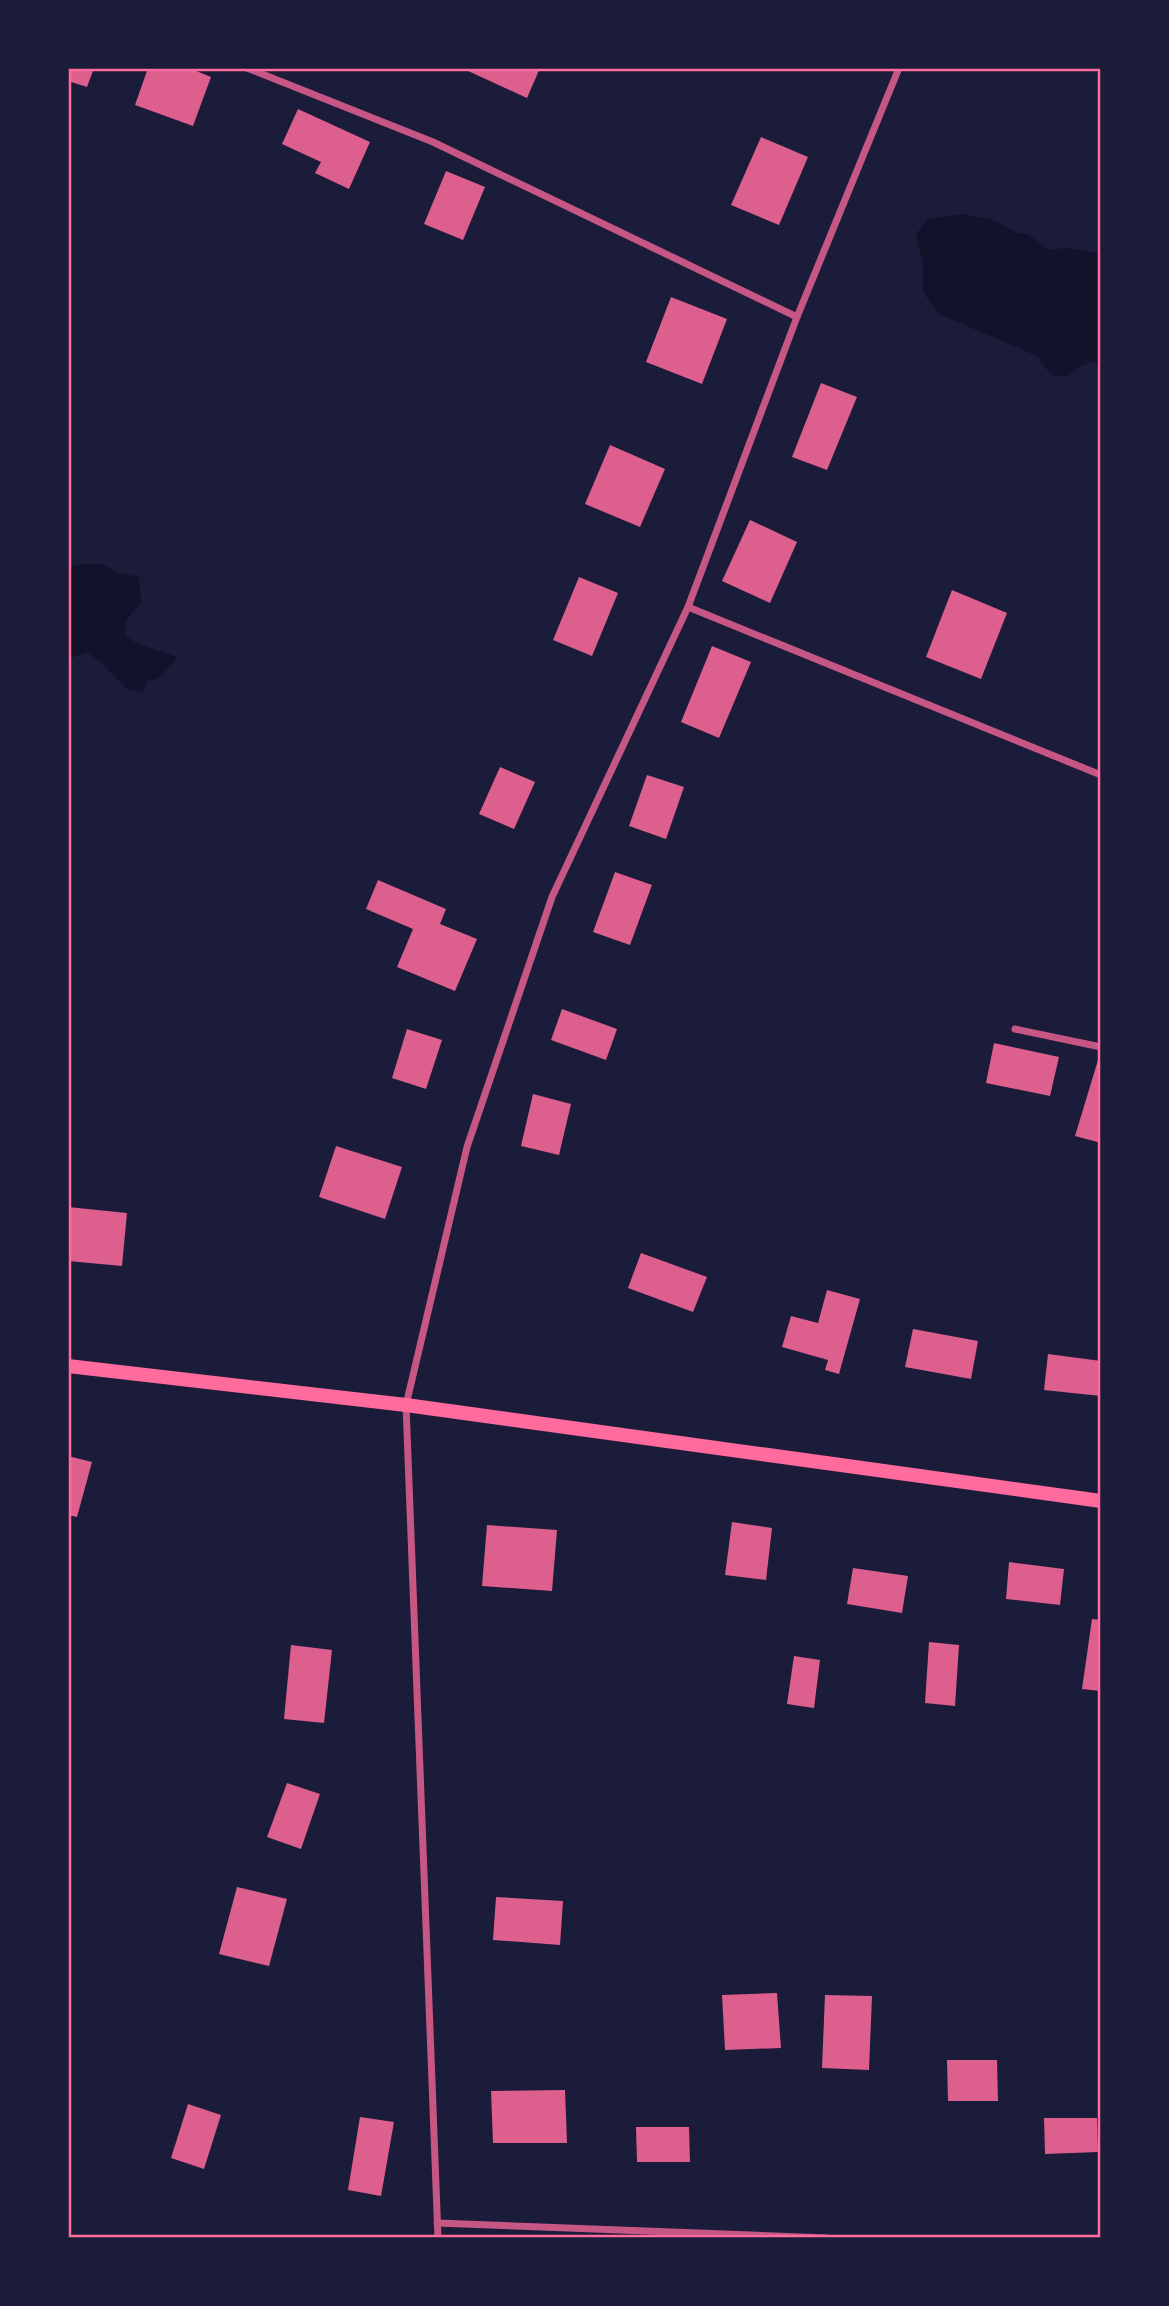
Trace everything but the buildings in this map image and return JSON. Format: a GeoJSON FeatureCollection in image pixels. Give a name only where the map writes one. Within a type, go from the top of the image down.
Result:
{"type":"FeatureCollection","features":[{"type":"Feature","properties":{"kind":"main road"},"geometry":{"type":"LineString","coordinates":[[68,1366],[406,1405],[1101,1501]]}},
{"type":"Feature","properties":{"kind":"street"},"geometry":{"type":"LineString","coordinates":[[247,68],[433,142],[797,317]]}},
{"type":"Feature","properties":{"kind":"street"},"geometry":{"type":"LineString","coordinates":[[438,2238],[406,1405],[467,1147],[552,897],[688,607],[797,317],[899,68]]}},
{"type":"Feature","properties":{"kind":"street"},"geometry":{"type":"LineString","coordinates":[[688,607],[1101,775]]}},
{"type":"Feature","properties":{"kind":"street"},"geometry":{"type":"LineString","coordinates":[[1015,1029],[1101,1047]]}},
{"type":"Feature","properties":{"kind":"street"},"geometry":{"type":"LineString","coordinates":[[437,2223],[827,2238]]}},
{"type":"Feature","properties":{"kind":"shaded area"},"geometry":{"type":"Polygon","coordinates":[[[964,214],[996,221],[1015,232],[1029,235],[1049,250],[1066,248],[1101,254],[1101,372],[1095,362],[1082,365],[1066,377],[1051,375],[1037,356],[939,314],[923,292],[923,266],[916,235],[927,219],[964,214]]]}},
{"type":"Feature","properties":{"kind":"shaded area"},"geometry":{"type":"Polygon","coordinates":[[[101,564],[117,572],[139,577],[141,604],[128,618],[125,635],[135,643],[178,657],[159,678],[147,682],[142,692],[128,690],[87,652],[68,659],[68,577],[73,565],[101,564]]]}}]}
